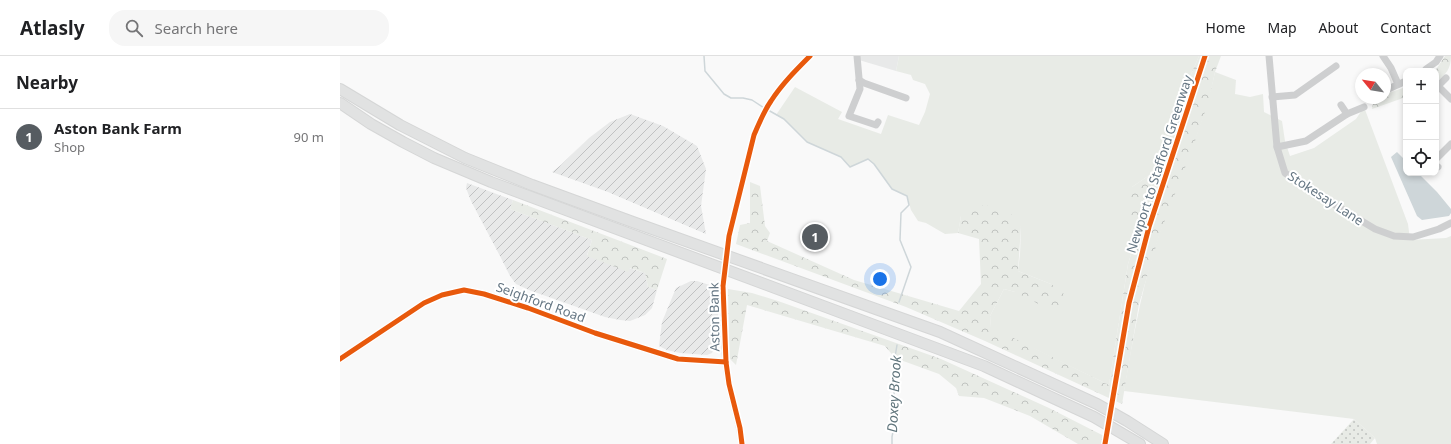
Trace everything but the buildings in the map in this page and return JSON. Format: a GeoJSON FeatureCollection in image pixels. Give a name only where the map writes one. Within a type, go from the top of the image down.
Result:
{"type":"FeatureCollection","features":[{"type":"Feature","properties":{"kind":"highway"},"geometry":{"type":"LineString","coordinates":[[340,89],[400,125],[465,158],[532,185],[630,221],[940,332],[1097,404],[1163,444]]}},
{"type":"Feature","properties":{"kind":"highway"},"geometry":{"type":"LineString","coordinates":[[340,103],[371,124],[434,158],[491,182],[977,363],[1094,417],[1140,444]]}},
{"type":"Feature","properties":{"kind":"street","name":"Aston Bank"},"geometry":{"type":"LineString","coordinates":[[742,444],[740,428],[729,384],[726,362],[723,286],[729,236],[754,134],[760,120],[770,101],[787,79],[810,56]]}},
{"type":"Feature","properties":{"kind":"street"},"geometry":{"type":"LineString","coordinates":[[857,56],[860,89],[849,116],[876,125],[878,122]]}},
{"type":"Feature","properties":{"kind":"street","name":"Stokesay Lane"},"geometry":{"type":"LineString","coordinates":[[1269,56],[1277,147],[1285,173],[1375,229],[1394,236],[1410,237],[1451,224]]}},
{"type":"Feature","properties":{"kind":"street"},"geometry":{"type":"LineString","coordinates":[[1383,56],[1391,68],[1398,84]]}},
{"type":"Feature","properties":{"kind":"street"},"geometry":{"type":"LineString","coordinates":[[1427,68],[1436,62],[1440,56]]}},
{"type":"Feature","properties":{"kind":"street"},"geometry":{"type":"LineString","coordinates":[[1272,97],[1296,95],[1336,66]]}},
{"type":"Feature","properties":{"kind":"street"},"geometry":{"type":"LineString","coordinates":[[1439,85],[1446,78]]}},
{"type":"Feature","properties":{"kind":"street"},"geometry":{"type":"LineString","coordinates":[[859,80],[906,98]]}},
{"type":"Feature","properties":{"kind":"street"},"geometry":{"type":"LineString","coordinates":[[1391,88],[1403,82]]}},
{"type":"Feature","properties":{"kind":"street"},"geometry":{"type":"LineString","coordinates":[[1439,89],[1451,99]]}},
{"type":"Feature","properties":{"kind":"street"},"geometry":{"type":"LineString","coordinates":[[1341,105],[1347,114]]}},
{"type":"Feature","properties":{"kind":"street"},"geometry":{"type":"LineString","coordinates":[[1277,147],[1306,141],[1347,114],[1364,107]]}},
{"type":"Feature","properties":{"kind":"street"},"geometry":{"type":"LineString","coordinates":[[1439,156],[1451,144]]}},
{"type":"Feature","properties":{"kind":"street","name":"Seighford Road"},"geometry":{"type":"LineString","coordinates":[[340,359],[424,303],[442,295],[464,290],[484,294],[528,308],[595,333],[678,359],[726,362]]}},
{"type":"Feature","properties":{"kind":"shaded area"},"geometry":{"type":"Polygon","coordinates":[[[859,56],[899,56],[896,71],[859,60],[859,56]]]}},
{"type":"Feature","properties":{"kind":"shaded area"},"geometry":{"type":"Polygon","coordinates":[[[630,114],[663,126],[697,146],[706,169],[701,206],[706,234],[608,192],[552,172],[589,138],[610,122],[630,114]]]}},
{"type":"Feature","properties":{"kind":"shaded area"},"geometry":{"type":"Polygon","coordinates":[[[1397,152],[1403,158],[1403,176],[1421,176],[1437,192],[1451,209],[1449,216],[1422,220],[1417,216],[1391,157],[1397,152]]]}},
{"type":"Feature","properties":{"kind":"shaded area"},"geometry":{"type":"Polygon","coordinates":[[[467,183],[513,200],[510,209],[592,240],[587,255],[628,271],[629,268],[645,273],[648,287],[657,290],[652,308],[645,315],[630,321],[620,320],[605,317],[516,284],[510,276],[471,201],[466,188],[467,183]]]}},
{"type":"Feature","properties":{"kind":"shaded area"},"geometry":{"type":"Polygon","coordinates":[[[691,281],[697,281],[719,288],[717,343],[712,353],[707,355],[680,353],[667,350],[659,346],[662,322],[676,288],[691,281]]]}},
{"type":"Feature","properties":{"kind":"green space"},"geometry":{"type":"Polygon","coordinates":[[[899,56],[1199,56],[1170,123],[1151,174],[1132,187],[1140,225],[1128,264],[1109,385],[991,328],[990,316],[1004,289],[1015,292],[1051,284],[1018,271],[1021,227],[961,216],[958,233],[945,234],[926,223],[918,221],[911,210],[907,196],[892,189],[874,164],[868,159],[850,167],[841,157],[807,142],[783,119],[776,115],[795,87],[842,112],[838,119],[881,134],[888,115],[919,125],[925,112],[930,94],[925,84],[913,80],[911,75],[896,71],[899,56]]]}},
{"type":"Feature","properties":{"kind":"green space"},"geometry":{"type":"Polygon","coordinates":[[[1199,56],[1221,56],[1215,72],[1209,100],[1193,147],[1159,236],[1139,304],[1122,404],[985,341],[906,307],[736,244],[740,225],[750,223],[750,182],[760,186],[765,226],[770,233],[767,241],[854,280],[959,311],[981,284],[979,239],[958,233],[961,216],[984,205],[1009,211],[1021,227],[1018,271],[1051,284],[1064,294],[1062,304],[1054,312],[1015,292],[1004,289],[990,316],[991,327],[1109,385],[1128,264],[1140,225],[1128,219],[1132,187],[1151,174],[1170,123],[1199,56]]]}},
{"type":"Feature","properties":{"kind":"green space"},"geometry":{"type":"Polygon","coordinates":[[[1445,56],[1451,56],[1449,68],[1443,77],[1439,80],[1439,68],[1437,68],[1445,56]]]}},
{"type":"Feature","properties":{"kind":"green space"},"geometry":{"type":"Polygon","coordinates":[[[1215,72],[1236,80],[1235,94],[1250,97],[1263,94],[1264,112],[1282,121],[1285,141],[1290,156],[1314,148],[1356,119],[1364,107],[1408,224],[1410,240],[1446,238],[1451,236],[1451,444],[1377,444],[1375,438],[1354,419],[1124,391],[1138,312],[1153,254],[1204,114],[1215,72]]]}},
{"type":"Feature","properties":{"kind":"green space"},"geometry":{"type":"Polygon","coordinates":[[[1403,88],[1403,98],[1391,102],[1391,92],[1403,88]]]}},
{"type":"Feature","properties":{"kind":"green space"},"geometry":{"type":"Polygon","coordinates":[[[1373,104],[1386,104],[1372,109],[1373,104]]]}},
{"type":"Feature","properties":{"kind":"green space"},"geometry":{"type":"Polygon","coordinates":[[[513,200],[667,259],[657,290],[648,287],[645,273],[630,268],[628,272],[587,256],[592,240],[510,209],[513,200]]]}},
{"type":"Feature","properties":{"kind":"green space"},"geometry":{"type":"Polygon","coordinates":[[[728,289],[752,293],[778,301],[941,359],[1049,408],[1104,436],[1102,444],[1078,444],[1030,416],[984,398],[959,396],[956,388],[939,374],[895,358],[885,346],[747,305],[736,365],[729,358],[728,289]]]}},
{"type":"Feature","properties":{"kind":"green space"},"geometry":{"type":"Polygon","coordinates":[[[1354,419],[1375,438],[1370,444],[1331,444],[1354,419]]]}},
{"type":"Feature","properties":{"kind":"waterway","name":"Doxey Brook"},"geometry":{"type":"LineString","coordinates":[[704,56],[705,71],[724,94],[731,98],[752,100],[764,108]]}},
{"type":"Feature","properties":{"kind":"waterway","name":"Doxey Brook"},"geometry":{"type":"LineString","coordinates":[[768,110],[784,119],[807,142],[841,157],[850,167],[868,159],[874,164],[892,189],[907,196],[909,205],[901,213],[900,240],[911,267],[899,302]]}},
{"type":"Feature","properties":{"kind":"waterway","name":"Doxey Brook"},"geometry":{"type":"LineString","coordinates":[[892,444],[894,426],[894,363],[897,345]]}},
{"type":"Feature","properties":{"kind":"cycle path"},"geometry":{"type":"LineString","coordinates":[[742,444],[740,428],[729,384],[726,362],[723,286],[729,236],[754,135],[768,105],[794,72],[810,56]]}},
{"type":"Feature","properties":{"kind":"cycle path","name":"Newport to Stafford Greenway"},"geometry":{"type":"LineString","coordinates":[[1105,444],[1129,303],[1149,227],[1205,56]]}},
{"type":"Feature","properties":{"kind":"cycle path"},"geometry":{"type":"LineString","coordinates":[[340,359],[424,303],[442,295],[464,290],[484,294],[528,308],[595,333],[678,359],[726,362]]}},
{"type":"Feature","properties":{"kind":"place","name":"Aston Bank Farm"},"geometry":{"type":"Point","coordinates":[815,237]}}]}
